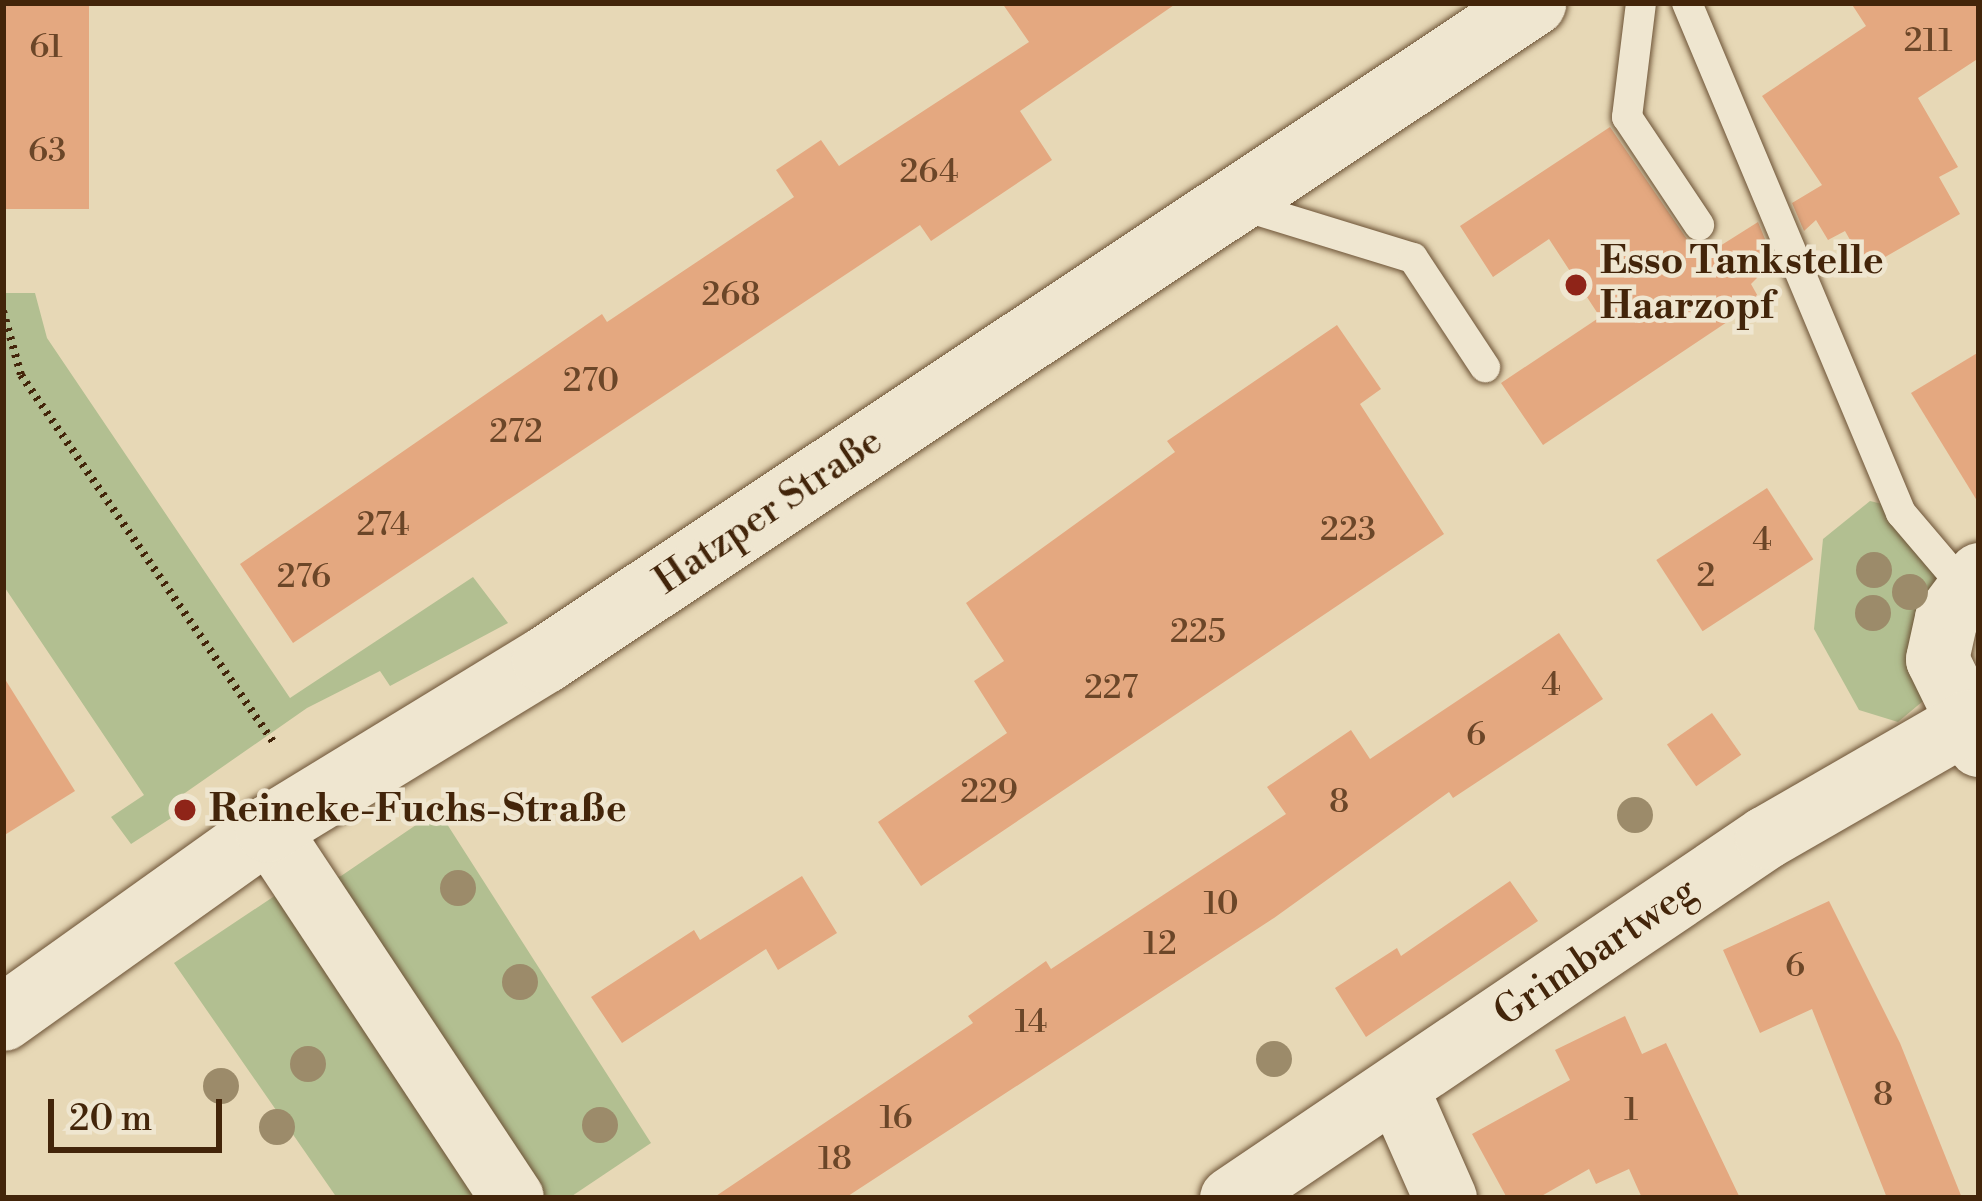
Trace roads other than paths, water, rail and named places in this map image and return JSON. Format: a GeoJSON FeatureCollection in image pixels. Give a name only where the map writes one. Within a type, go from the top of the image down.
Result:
{"type":"FeatureCollection","features":[{"type":"Feature","properties":{"kind":"main road","name":"Hatzper Straße"},"geometry":{"type":"LineString","coordinates":[[3,1018],[268,829],[545,660],[1533,3]]}},
{"type":"Feature","properties":{"kind":"street"},"geometry":{"type":"LineString","coordinates":[[1972,580],[1946,618],[1937,659],[1974,733]]}},
{"type":"Feature","properties":{"kind":"street","name":"Grimbartweg"},"geometry":{"type":"LineString","coordinates":[[1231,1198],[1766,837],[1974,733]]}},
{"type":"Feature","properties":{"kind":"street"},"geometry":{"type":"LineString","coordinates":[[268,829],[512,1198]]}},
{"type":"Feature","properties":{"kind":"street"},"geometry":{"type":"LineString","coordinates":[[1397,1089],[1445,1198]]}},
{"type":"Feature","properties":{"kind":"lane"},"geometry":{"type":"LineString","coordinates":[[1641,3],[1628,117],[1699,225]]}},
{"type":"Feature","properties":{"kind":"lane"},"geometry":{"type":"LineString","coordinates":[[1687,3],[1901,513],[1972,580]]}},
{"type":"Feature","properties":{"kind":"lane"},"geometry":{"type":"LineString","coordinates":[[1234,203],[1413,258],[1485,367]]}},
{"type":"Feature","properties":{"kind":"place","name":"Esso Tankstelle Haarzopf"},"geometry":{"type":"Point","coordinates":[1576,285]}},
{"type":"Feature","properties":{"kind":"place","name":"Reineke-Fuchs-Straße"},"geometry":{"type":"Point","coordinates":[185,810]}}]}
